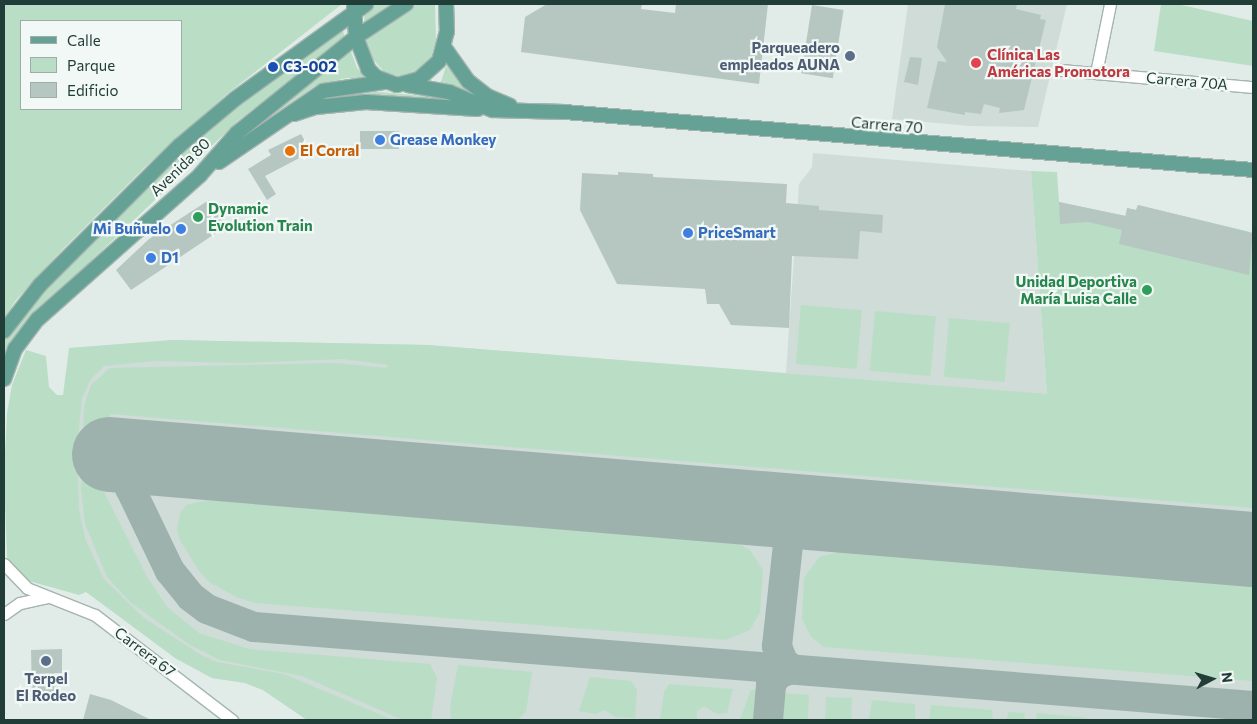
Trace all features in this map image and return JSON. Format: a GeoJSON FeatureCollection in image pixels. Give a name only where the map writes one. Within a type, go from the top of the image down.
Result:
{"type":"FeatureCollection","features":[{"type":"Feature","properties":{"kind":"main road","name":"Avenida 80"},"geometry":{"type":"LineString","coordinates":[[4,331],[40,285],[179,146],[235,99],[354,8],[366,4]]}},
{"type":"Feature","properties":{"kind":"main road","name":"Avenida 80"},"geometry":{"type":"LineString","coordinates":[[4,379],[15,349],[38,319],[200,175],[237,133],[356,37],[406,4]]}},
{"type":"Feature","properties":{"kind":"main road"},"geometry":{"type":"LineString","coordinates":[[408,85],[433,69],[444,47],[447,7]]}},
{"type":"Feature","properties":{"kind":"main road"},"geometry":{"type":"LineString","coordinates":[[354,8],[356,37],[368,69],[385,82]]}},
{"type":"Feature","properties":{"kind":"main road","name":"Carrera 70"},"geometry":{"type":"LineString","coordinates":[[444,47],[460,73],[480,91],[518,108]]}},
{"type":"Feature","properties":{"kind":"main road","name":"Carrera 70"},"geometry":{"type":"LineString","coordinates":[[287,117],[322,91],[385,82],[449,92],[492,110],[518,108],[1253,170]]}},
{"type":"Feature","properties":{"kind":"main road"},"geometry":{"type":"LineString","coordinates":[[200,175],[287,117],[316,107],[366,102],[492,110]]}},
{"type":"Feature","properties":{"kind":"street"},"geometry":{"type":"LineString","coordinates":[[1096,73],[1110,4]]}},
{"type":"Feature","properties":{"kind":"street","name":"Carrera 70A"},"geometry":{"type":"LineString","coordinates":[[1061,70],[1253,87]]}},
{"type":"Feature","properties":{"kind":"street","name":"Carrera 67"},"geometry":{"type":"LineString","coordinates":[[4,564],[27,588],[95,615],[232,720]]}},
{"type":"Feature","properties":{"kind":"street"},"geometry":{"type":"LineString","coordinates":[[4,614],[20,603],[50,596]]}},
{"type":"Feature","properties":{"kind":"shaded area","name":"Clínica Las Américas Promotora"},"geometry":{"type":"Polygon","coordinates":[[[908,4],[1067,4],[1038,127],[969,126],[892,119],[908,4]]]}},
{"type":"Feature","properties":{"kind":"shaded area"},"geometry":{"type":"Polygon","coordinates":[[[813,153],[1031,171],[1047,394],[1253,413],[1253,720],[307,720],[263,690],[245,683],[212,678],[175,658],[75,571],[69,348],[173,340],[428,345],[786,373],[799,184],[812,167],[813,153]]]}},
{"type":"Feature","properties":{"kind":"green space"},"geometry":{"type":"Polygon","coordinates":[[[4,4],[342,4],[227,94],[144,168],[62,250],[16,300],[4,318],[4,4]]]}},
{"type":"Feature","properties":{"kind":"green space"},"geometry":{"type":"Polygon","coordinates":[[[364,4],[435,4],[436,41],[430,61],[420,71],[402,77],[385,73],[372,58],[365,41],[364,4]]]}},
{"type":"Feature","properties":{"kind":"green space"},"geometry":{"type":"Polygon","coordinates":[[[1161,4],[1177,4],[1253,21],[1253,66],[1154,51],[1161,4]]]}},
{"type":"Feature","properties":{"kind":"green space"},"geometry":{"type":"Polygon","coordinates":[[[342,28],[345,38],[239,120],[32,317],[4,363],[4,340],[24,310],[210,127],[342,28]]]}},
{"type":"Feature","properties":{"kind":"green space"},"geometry":{"type":"Polygon","coordinates":[[[350,49],[357,68],[367,78],[346,78],[315,86],[235,141],[350,49]]]}},
{"type":"Feature","properties":{"kind":"green space"},"geometry":{"type":"Polygon","coordinates":[[[446,66],[470,88],[483,97],[441,82],[446,66]]]}},
{"type":"Feature","properties":{"kind":"green space"},"geometry":{"type":"Polygon","coordinates":[[[358,90],[446,98],[459,103],[351,96],[313,101],[325,95],[358,90]]]}},
{"type":"Feature","properties":{"kind":"green space"},"geometry":{"type":"Polygon","coordinates":[[[1031,171],[1057,172],[1059,202],[1125,216],[1127,208],[1136,210],[1138,205],[1250,232],[1248,238],[1253,239],[1253,508],[110,414],[100,458],[101,486],[147,577],[167,607],[199,633],[249,649],[430,664],[437,678],[431,720],[403,720],[302,676],[220,660],[190,645],[130,602],[107,577],[85,524],[81,489],[84,406],[91,385],[110,368],[335,363],[387,368],[388,365],[343,359],[241,363],[155,361],[104,366],[91,379],[82,398],[77,447],[79,509],[85,538],[103,578],[144,618],[201,655],[217,662],[284,674],[393,720],[307,720],[263,690],[245,683],[212,678],[175,658],[86,592],[79,595],[29,581],[7,558],[4,475],[7,413],[12,385],[26,350],[46,356],[49,387],[57,395],[63,395],[69,348],[173,340],[428,345],[1047,394],[1031,171]]]}},
{"type":"Feature","properties":{"kind":"green space"},"geometry":{"type":"Polygon","coordinates":[[[801,305],[862,310],[857,369],[796,364],[801,305]]]}},
{"type":"Feature","properties":{"kind":"green space"},"geometry":{"type":"Polygon","coordinates":[[[875,311],[936,316],[931,376],[870,371],[875,311]]]}},
{"type":"Feature","properties":{"kind":"green space"},"geometry":{"type":"Polygon","coordinates":[[[949,318],[1010,323],[1005,382],[944,377],[949,318]]]}},
{"type":"Feature","properties":{"kind":"green space"},"geometry":{"type":"Polygon","coordinates":[[[208,500],[739,544],[750,550],[763,570],[760,612],[750,630],[726,640],[255,603],[236,597],[209,582],[199,571],[180,540],[177,530],[180,513],[186,505],[208,500]]]}},
{"type":"Feature","properties":{"kind":"green space"},"geometry":{"type":"Polygon","coordinates":[[[851,549],[1253,583],[1253,681],[824,647],[811,637],[802,619],[804,578],[819,557],[851,549]]]}},
{"type":"Feature","properties":{"kind":"green space"},"geometry":{"type":"Polygon","coordinates":[[[458,665],[532,672],[526,712],[517,720],[451,720],[450,707],[458,665]]]}},
{"type":"Feature","properties":{"kind":"green space"},"geometry":{"type":"Polygon","coordinates":[[[590,677],[631,681],[637,690],[635,718],[616,717],[604,710],[596,714],[579,711],[590,677]]]}},
{"type":"Feature","properties":{"kind":"green space"},"geometry":{"type":"Polygon","coordinates":[[[669,684],[733,689],[727,713],[717,714],[704,706],[697,711],[697,720],[660,720],[664,692],[669,684]]]}},
{"type":"Feature","properties":{"kind":"green space"},"geometry":{"type":"Polygon","coordinates":[[[751,690],[757,690],[761,695],[761,720],[740,720],[751,690]]]}},
{"type":"Feature","properties":{"kind":"green space"},"geometry":{"type":"Polygon","coordinates":[[[776,693],[809,695],[808,720],[775,720],[776,693]]]}},
{"type":"Feature","properties":{"kind":"green space"},"geometry":{"type":"Polygon","coordinates":[[[826,697],[852,698],[851,720],[825,720],[826,697]]]}},
{"type":"Feature","properties":{"kind":"green space"},"geometry":{"type":"Polygon","coordinates":[[[872,700],[915,704],[915,720],[869,720],[872,700]]]}},
{"type":"Feature","properties":{"kind":"green space"},"geometry":{"type":"Polygon","coordinates":[[[931,705],[992,710],[993,720],[929,720],[931,705]]]}},
{"type":"Feature","properties":{"kind":"green space"},"geometry":{"type":"Polygon","coordinates":[[[1009,712],[1025,713],[1024,720],[1006,720],[1009,712]]]}},
{"type":"Feature","properties":{"kind":"green space"},"geometry":{"type":"Polygon","coordinates":[[[1037,713],[1087,718],[1086,720],[1036,720],[1037,713]]]}},
{"type":"Feature","properties":{"kind":"building"},"geometry":{"type":"Polygon","coordinates":[[[547,4],[642,4],[641,9],[675,13],[676,4],[768,4],[759,84],[521,52],[525,17],[547,4]]]}},
{"type":"Feature","properties":{"kind":"building"},"geometry":{"type":"Polygon","coordinates":[[[945,4],[1017,4],[1016,9],[1041,15],[1040,19],[1046,20],[1024,110],[999,113],[1000,108],[984,104],[981,114],[965,112],[965,115],[927,108],[938,61],[947,62],[937,47],[945,4]]]}},
{"type":"Feature","properties":{"kind":"building"},"geometry":{"type":"Polygon","coordinates":[[[812,5],[844,10],[833,78],[801,73],[812,5]]]}},
{"type":"Feature","properties":{"kind":"building"},"geometry":{"type":"Polygon","coordinates":[[[910,57],[922,58],[918,85],[904,82],[910,57]]]}},
{"type":"Feature","properties":{"kind":"building","name":"Grease Monkey"},"geometry":{"type":"Polygon","coordinates":[[[360,131],[399,131],[399,149],[360,149],[360,131]]]}},
{"type":"Feature","properties":{"kind":"building"},"geometry":{"type":"Polygon","coordinates":[[[301,134],[311,152],[265,176],[276,194],[267,200],[248,169],[271,155],[268,150],[301,134]]]}},
{"type":"Feature","properties":{"kind":"building","name":"PriceSmart"},"geometry":{"type":"Polygon","coordinates":[[[618,172],[653,174],[653,177],[787,184],[786,203],[819,206],[819,210],[883,215],[882,233],[860,231],[858,259],[792,256],[789,328],[731,325],[719,304],[707,304],[705,289],[617,284],[580,210],[582,173],[618,175],[618,172]]]}},
{"type":"Feature","properties":{"kind":"building"},"geometry":{"type":"Polygon","coordinates":[[[209,200],[225,227],[131,290],[116,270],[149,239],[209,200]]]}},
{"type":"Feature","properties":{"kind":"building"},"geometry":{"type":"Polygon","coordinates":[[[1059,202],[1126,216],[1127,208],[1136,210],[1138,205],[1253,233],[1249,275],[1119,244],[1122,230],[1088,222],[1060,224],[1059,202]]]}},
{"type":"Feature","properties":{"kind":"building"},"geometry":{"type":"Polygon","coordinates":[[[62,649],[62,673],[54,673],[55,698],[32,699],[31,650],[62,649]]]}},
{"type":"Feature","properties":{"kind":"building"},"geometry":{"type":"Polygon","coordinates":[[[90,694],[111,700],[151,720],[83,720],[90,694]]]}},
{"type":"Feature","properties":{"kind":"taxiway"},"geometry":{"type":"LineString","coordinates":[[153,457],[135,468],[130,488],[170,571],[191,597],[207,609],[254,627],[1253,706]]}},
{"type":"Feature","properties":{"kind":"taxiway"},"geometry":{"type":"LineString","coordinates":[[768,508],[776,511],[785,519],[789,536]]}},
{"type":"Feature","properties":{"kind":"taxiway"},"geometry":{"type":"LineString","coordinates":[[792,669],[783,662],[777,646],[789,536],[795,520],[810,512]]}},
{"type":"Feature","properties":{"kind":"taxiway"},"geometry":{"type":"LineString","coordinates":[[768,720],[771,684],[778,674],[792,669]]}},
{"type":"Feature","properties":{"kind":"runway"},"geometry":{"type":"LineString","coordinates":[[109,454],[1253,549]]}},
{"type":"Feature","properties":{"kind":"place","name":"Parqueadero empleados AUNA"},"geometry":{"type":"Point","coordinates":[850,56]}},
{"type":"Feature","properties":{"kind":"place","name":"Clínica Las Américas Promotora"},"geometry":{"type":"Point","coordinates":[976,63]}},
{"type":"Feature","properties":{"kind":"place","name":"C3-002"},"geometry":{"type":"Point","coordinates":[273,67]}},
{"type":"Feature","properties":{"kind":"place","name":"Grease Monkey"},"geometry":{"type":"Point","coordinates":[380,140]}},
{"type":"Feature","properties":{"kind":"place","name":"El Corral"},"geometry":{"type":"Point","coordinates":[290,151]}},
{"type":"Feature","properties":{"kind":"place","name":"Dynamic Evolution Train"},"geometry":{"type":"Point","coordinates":[198,217]}},
{"type":"Feature","properties":{"kind":"place","name":"Mi Buñuelo"},"geometry":{"type":"Point","coordinates":[181,229]}},
{"type":"Feature","properties":{"kind":"place","name":"PriceSmart"},"geometry":{"type":"Point","coordinates":[688,233]}},
{"type":"Feature","properties":{"kind":"place","name":"D1"},"geometry":{"type":"Point","coordinates":[151,258]}},
{"type":"Feature","properties":{"kind":"place","name":"Unidad Deportiva María Luisa Calle"},"geometry":{"type":"Point","coordinates":[1147,290]}},
{"type":"Feature","properties":{"kind":"place","name":"Terpel El Rodeo"},"geometry":{"type":"Point","coordinates":[46,661]}}]}
